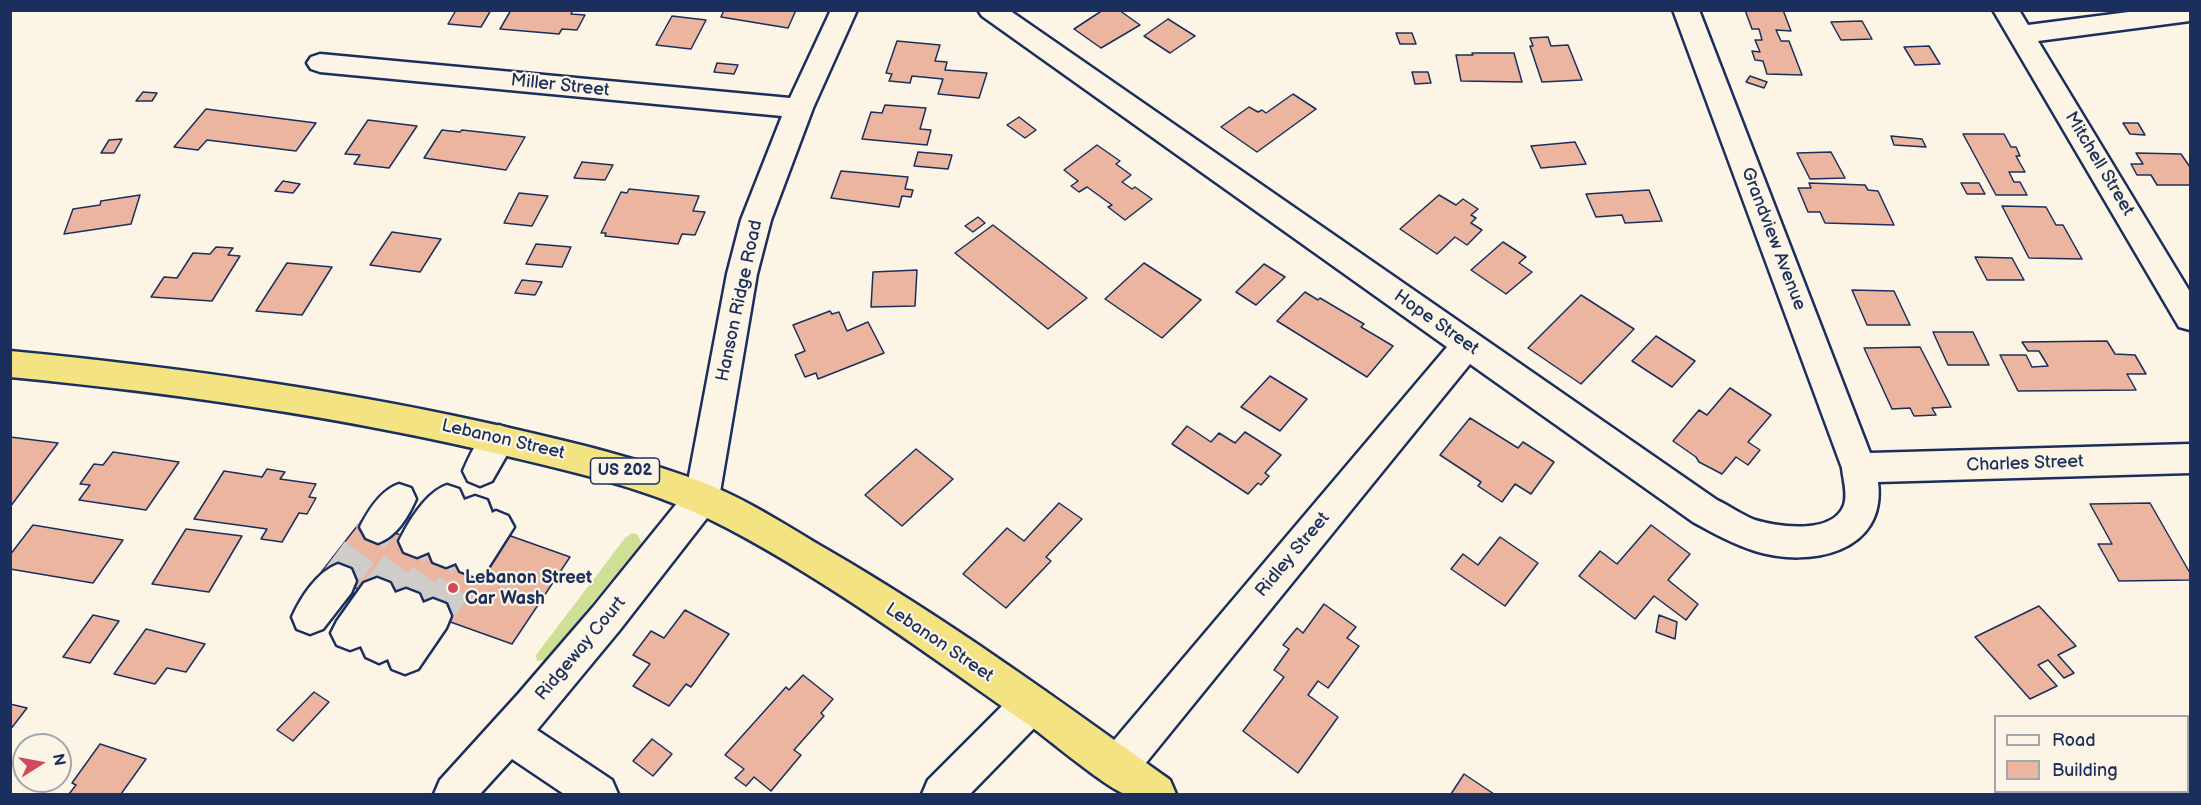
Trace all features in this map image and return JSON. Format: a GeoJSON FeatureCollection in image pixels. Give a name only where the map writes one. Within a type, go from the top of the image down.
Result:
{"type":"FeatureCollection","features":[{"type":"Feature","properties":{"kind":"highway","name":"Lebanon Street"},"geometry":{"type":"LineString","coordinates":[[10,364],[83,371],[297,401],[499,439],[618,468],[702,498],[745,520],[860,588],[1030,704],[1156,795]]}},
{"type":"Feature","properties":{"kind":"street","name":"Hanson Ridge Road"},"geometry":{"type":"LineString","coordinates":[[702,498],[742,274],[756,220],[799,108],[844,10]]}},
{"type":"Feature","properties":{"kind":"street","name":"Hope Street"},"geometry":{"type":"LineString","coordinates":[[991,10],[1706,511],[1742,531],[1773,539],[1806,542],[1831,538],[1848,530],[1860,512],[1863,491],[1859,468]]}},
{"type":"Feature","properties":{"kind":"street","name":"Grandview Avenue"},"geometry":{"type":"LineString","coordinates":[[1686,10],[1859,468]]}},
{"type":"Feature","properties":{"kind":"street","name":"Mitchell Street"},"geometry":{"type":"LineString","coordinates":[[2006,10],[2190,318]]}},
{"type":"Feature","properties":{"kind":"street"},"geometry":{"type":"LineString","coordinates":[[2021,35],[2190,14]]}},
{"type":"Feature","properties":{"kind":"street","name":"Miller Street"},"geometry":{"type":"LineString","coordinates":[[320,63],[799,108]]}},
{"type":"Feature","properties":{"kind":"street","name":"Ridley Street"},"geometry":{"type":"LineString","coordinates":[[1118,766],[1467,345]]}},
{"type":"Feature","properties":{"kind":"street"},"geometry":{"type":"LineString","coordinates":[[480,471],[499,439]]}},
{"type":"Feature","properties":{"kind":"street","name":"Charles Street"},"geometry":{"type":"LineString","coordinates":[[1859,468],[2190,459]]}},
{"type":"Feature","properties":{"kind":"street","name":"Ridgeway Court"},"geometry":{"type":"LineString","coordinates":[[454,795],[517,712],[606,619],[702,498]]}},
{"type":"Feature","properties":{"kind":"street"},"geometry":{"type":"LineString","coordinates":[[378,527],[399,499]]}},
{"type":"Feature","properties":{"kind":"street"},"geometry":{"type":"LineString","coordinates":[[472,512],[445,551],[472,512]]}},
{"type":"Feature","properties":{"kind":"street"},"geometry":{"type":"LineString","coordinates":[[310,617],[338,581]]}},
{"type":"Feature","properties":{"kind":"street"},"geometry":{"type":"LineString","coordinates":[[406,606],[378,645],[406,606]]}},
{"type":"Feature","properties":{"kind":"street"},"geometry":{"type":"LineString","coordinates":[[942,795],[1030,704]]}},
{"type":"Feature","properties":{"kind":"street"},"geometry":{"type":"LineString","coordinates":[[517,712],[597,795]]}},
{"type":"Feature","properties":{"kind":"green space"},"geometry":{"type":"Polygon","coordinates":[[[632,533],[637,534],[642,543],[545,660],[537,661],[536,655],[625,538],[632,533]]]}},
{"type":"Feature","properties":{"kind":"building"},"geometry":{"type":"Polygon","coordinates":[[[456,10],[491,10],[481,27],[448,24],[456,10]]]}},
{"type":"Feature","properties":{"kind":"building"},"geometry":{"type":"Polygon","coordinates":[[[511,10],[573,10],[571,14],[585,15],[577,30],[562,29],[559,34],[500,29],[511,10]]]}},
{"type":"Feature","properties":{"kind":"building"},"geometry":{"type":"Polygon","coordinates":[[[724,10],[796,10],[788,28],[721,17],[724,10]]]}},
{"type":"Feature","properties":{"kind":"building"},"geometry":{"type":"Polygon","coordinates":[[[1103,10],[1119,10],[1140,25],[1101,48],[1074,29],[1103,10]]]}},
{"type":"Feature","properties":{"kind":"building"},"geometry":{"type":"Polygon","coordinates":[[[1745,10],[1783,10],[1791,31],[1776,30],[1781,41],[1789,41],[1802,75],[1767,74],[1763,61],[1755,60],[1752,51],[1760,52],[1755,40],[1762,40],[1759,29],[1752,29],[1745,10]]]}},
{"type":"Feature","properties":{"kind":"building"},"geometry":{"type":"Polygon","coordinates":[[[672,16],[706,20],[691,49],[656,45],[672,16]]]}},
{"type":"Feature","properties":{"kind":"building"},"geometry":{"type":"Polygon","coordinates":[[[1168,19],[1195,36],[1170,53],[1144,36],[1168,19]]]}},
{"type":"Feature","properties":{"kind":"building"},"geometry":{"type":"Polygon","coordinates":[[[1862,21],[1872,39],[1841,40],[1831,22],[1862,21]]]}},
{"type":"Feature","properties":{"kind":"building"},"geometry":{"type":"Polygon","coordinates":[[[1396,33],[1412,33],[1416,44],[1400,44],[1396,33]]]}},
{"type":"Feature","properties":{"kind":"building"},"geometry":{"type":"Polygon","coordinates":[[[1548,37],[1551,46],[1568,45],[1582,80],[1542,82],[1530,46],[1533,46],[1530,38],[1548,37]]]}},
{"type":"Feature","properties":{"kind":"building"},"geometry":{"type":"Polygon","coordinates":[[[897,41],[940,45],[935,61],[947,62],[945,70],[987,73],[979,98],[938,94],[943,79],[912,76],[910,83],[889,81],[892,74],[886,73],[897,41]]]}},
{"type":"Feature","properties":{"kind":"building"},"geometry":{"type":"Polygon","coordinates":[[[1929,46],[1940,64],[1915,65],[1904,47],[1929,46]]]}},
{"type":"Feature","properties":{"kind":"building"},"geometry":{"type":"Polygon","coordinates":[[[1472,53],[1514,53],[1522,82],[1461,81],[1456,55],[1473,55],[1472,53]]]}},
{"type":"Feature","properties":{"kind":"building"},"geometry":{"type":"Polygon","coordinates":[[[717,63],[738,65],[734,74],[714,72],[717,63]]]}},
{"type":"Feature","properties":{"kind":"building"},"geometry":{"type":"Polygon","coordinates":[[[1412,72],[1428,72],[1431,83],[1415,84],[1412,72]]]}},
{"type":"Feature","properties":{"kind":"building"},"geometry":{"type":"Polygon","coordinates":[[[1750,76],[1767,82],[1764,88],[1746,82],[1750,76]]]}},
{"type":"Feature","properties":{"kind":"building"},"geometry":{"type":"Polygon","coordinates":[[[143,92],[157,93],[152,101],[136,101],[143,92]]]}},
{"type":"Feature","properties":{"kind":"building"},"geometry":{"type":"Polygon","coordinates":[[[1293,94],[1316,109],[1257,152],[1221,127],[1249,107],[1266,113],[1293,94]]]}},
{"type":"Feature","properties":{"kind":"building"},"geometry":{"type":"Polygon","coordinates":[[[885,105],[926,108],[920,129],[931,130],[927,145],[862,139],[871,112],[882,113],[885,105]]]}},
{"type":"Feature","properties":{"kind":"building"},"geometry":{"type":"Polygon","coordinates":[[[206,109],[316,123],[296,151],[207,140],[198,150],[174,147],[206,109]]]}},
{"type":"Feature","properties":{"kind":"building"},"geometry":{"type":"Polygon","coordinates":[[[1019,117],[1036,130],[1025,138],[1007,125],[1019,117]]]}},
{"type":"Feature","properties":{"kind":"building"},"geometry":{"type":"Polygon","coordinates":[[[368,120],[417,126],[389,168],[354,164],[360,155],[345,154],[368,120]]]}},
{"type":"Feature","properties":{"kind":"building"},"geometry":{"type":"Polygon","coordinates":[[[2123,123],[2138,123],[2145,135],[2130,134],[2123,123]]]}},
{"type":"Feature","properties":{"kind":"building"},"geometry":{"type":"Polygon","coordinates":[[[442,130],[525,137],[506,170],[424,158],[442,130]]]}},
{"type":"Feature","properties":{"kind":"building"},"geometry":{"type":"Polygon","coordinates":[[[1963,134],[2004,134],[2011,147],[2016,147],[2020,156],[2016,156],[2025,172],[2009,172],[2014,182],[2020,182],[2027,195],[1996,195],[1963,134]]]}},
{"type":"Feature","properties":{"kind":"building"},"geometry":{"type":"Polygon","coordinates":[[[1891,136],[1922,139],[1926,147],[1894,145],[1891,136]]]}},
{"type":"Feature","properties":{"kind":"building"},"geometry":{"type":"Polygon","coordinates":[[[122,139],[114,153],[101,153],[109,140],[122,139]]]}},
{"type":"Feature","properties":{"kind":"building"},"geometry":{"type":"Polygon","coordinates":[[[1575,142],[1586,164],[1541,168],[1531,146],[1575,142]]]}},
{"type":"Feature","properties":{"kind":"building"},"geometry":{"type":"Polygon","coordinates":[[[1097,145],[1120,161],[1116,164],[1131,175],[1122,182],[1132,189],[1135,187],[1152,199],[1125,220],[1108,207],[1112,205],[1087,187],[1079,192],[1071,186],[1078,181],[1064,170],[1097,145]]]}},
{"type":"Feature","properties":{"kind":"building"},"geometry":{"type":"Polygon","coordinates":[[[918,152],[952,155],[948,169],[914,166],[918,152]]]}},
{"type":"Feature","properties":{"kind":"building"},"geometry":{"type":"Polygon","coordinates":[[[1831,152],[1845,178],[1810,179],[1797,153],[1831,152]]]}},
{"type":"Feature","properties":{"kind":"building"},"geometry":{"type":"Polygon","coordinates":[[[2136,153],[2181,154],[2190,167],[2190,185],[2157,185],[2151,175],[2137,175],[2131,164],[2143,164],[2136,153]]]}},
{"type":"Feature","properties":{"kind":"building"},"geometry":{"type":"Polygon","coordinates":[[[582,162],[613,165],[605,180],[574,178],[582,162]]]}},
{"type":"Feature","properties":{"kind":"building"},"geometry":{"type":"Polygon","coordinates":[[[841,171],[908,177],[905,189],[913,190],[911,197],[902,196],[899,207],[831,198],[841,171]]]}},
{"type":"Feature","properties":{"kind":"building"},"geometry":{"type":"Polygon","coordinates":[[[283,181],[300,184],[293,193],[275,191],[283,181]]]}},
{"type":"Feature","properties":{"kind":"building"},"geometry":{"type":"Polygon","coordinates":[[[1809,183],[1865,185],[1868,190],[1878,191],[1894,225],[1825,223],[1820,212],[1808,212],[1798,188],[1811,188],[1809,183]]]}},
{"type":"Feature","properties":{"kind":"building"},"geometry":{"type":"Polygon","coordinates":[[[1961,183],[1979,183],[1985,194],[1967,194],[1961,183]]]}},
{"type":"Feature","properties":{"kind":"building"},"geometry":{"type":"Polygon","coordinates":[[[629,189],[699,196],[693,211],[705,212],[695,235],[682,234],[678,244],[605,236],[606,233],[601,233],[621,192],[627,193],[629,189]]]}},
{"type":"Feature","properties":{"kind":"building"},"geometry":{"type":"Polygon","coordinates":[[[1649,190],[1662,221],[1625,223],[1622,215],[1596,217],[1586,194],[1649,190]]]}},
{"type":"Feature","properties":{"kind":"building"},"geometry":{"type":"Polygon","coordinates":[[[519,193],[548,196],[532,226],[504,223],[519,193]]]}},
{"type":"Feature","properties":{"kind":"building"},"geometry":{"type":"Polygon","coordinates":[[[140,195],[131,224],[64,234],[73,209],[100,205],[101,201],[140,195]]]}},
{"type":"Feature","properties":{"kind":"building"},"geometry":{"type":"Polygon","coordinates":[[[1439,195],[1456,205],[1463,199],[1478,209],[1471,215],[1476,218],[1471,223],[1482,230],[1467,245],[1455,237],[1437,254],[1400,229],[1439,195]]]}},
{"type":"Feature","properties":{"kind":"building"},"geometry":{"type":"Polygon","coordinates":[[[2002,206],[2046,207],[2056,225],[2063,225],[2082,259],[2029,258],[2002,206]]]}},
{"type":"Feature","properties":{"kind":"building"},"geometry":{"type":"Polygon","coordinates":[[[978,217],[985,223],[973,232],[965,226],[978,217]]]}},
{"type":"Feature","properties":{"kind":"building"},"geometry":{"type":"Polygon","coordinates":[[[993,225],[1087,298],[1048,329],[955,253],[993,225]]]}},
{"type":"Feature","properties":{"kind":"building"},"geometry":{"type":"Polygon","coordinates":[[[392,232],[441,239],[420,272],[370,265],[392,232]]]}},
{"type":"Feature","properties":{"kind":"building"},"geometry":{"type":"Polygon","coordinates":[[[1503,242],[1526,257],[1519,263],[1532,272],[1506,294],[1471,270],[1503,242]]]}},
{"type":"Feature","properties":{"kind":"building"},"geometry":{"type":"Polygon","coordinates":[[[536,244],[571,247],[562,267],[526,264],[536,244]]]}},
{"type":"Feature","properties":{"kind":"building"},"geometry":{"type":"Polygon","coordinates":[[[216,247],[233,248],[228,255],[240,256],[212,301],[151,297],[164,277],[177,278],[193,253],[210,254],[216,247]]]}},
{"type":"Feature","properties":{"kind":"building"},"geometry":{"type":"Polygon","coordinates":[[[1975,257],[2012,258],[2024,280],[1987,280],[1975,257]]]}},
{"type":"Feature","properties":{"kind":"building"},"geometry":{"type":"Polygon","coordinates":[[[287,263],[332,267],[302,315],[256,311],[287,263]]]}},
{"type":"Feature","properties":{"kind":"building"},"geometry":{"type":"Polygon","coordinates":[[[1144,263],[1201,300],[1162,338],[1105,299],[1144,263]]]}},
{"type":"Feature","properties":{"kind":"building"},"geometry":{"type":"Polygon","coordinates":[[[1264,264],[1285,277],[1256,305],[1236,292],[1264,264]]]}},
{"type":"Feature","properties":{"kind":"building"},"geometry":{"type":"Polygon","coordinates":[[[917,270],[915,306],[871,307],[873,272],[917,270]]]}},
{"type":"Feature","properties":{"kind":"building"},"geometry":{"type":"Polygon","coordinates":[[[522,280],[542,282],[535,295],[515,293],[522,280]]]}},
{"type":"Feature","properties":{"kind":"building"},"geometry":{"type":"Polygon","coordinates":[[[1852,290],[1894,291],[1910,325],[1867,325],[1852,290]]]}},
{"type":"Feature","properties":{"kind":"building"},"geometry":{"type":"Polygon","coordinates":[[[1305,292],[1318,300],[1320,298],[1364,324],[1361,327],[1393,346],[1367,377],[1277,321],[1305,292]]]}},
{"type":"Feature","properties":{"kind":"building"},"geometry":{"type":"Polygon","coordinates":[[[1581,295],[1634,329],[1581,384],[1528,348],[1581,295]]]}},
{"type":"Feature","properties":{"kind":"building"},"geometry":{"type":"Polygon","coordinates":[[[830,311],[832,314],[839,312],[847,331],[868,322],[884,353],[818,379],[816,373],[805,377],[795,355],[805,351],[793,325],[830,311]]]}},
{"type":"Feature","properties":{"kind":"building"},"geometry":{"type":"Polygon","coordinates":[[[1933,332],[1973,332],[1989,365],[1948,365],[1933,332]]]}},
{"type":"Feature","properties":{"kind":"building"},"geometry":{"type":"Polygon","coordinates":[[[1656,336],[1695,361],[1672,387],[1632,361],[1656,336]]]}},
{"type":"Feature","properties":{"kind":"building"},"geometry":{"type":"Polygon","coordinates":[[[2107,341],[2115,354],[2135,355],[2146,374],[2127,374],[2136,390],[2018,391],[2000,355],[2026,355],[2032,367],[2048,366],[2039,351],[2028,351],[2022,342],[2107,341]]]}},
{"type":"Feature","properties":{"kind":"building"},"geometry":{"type":"Polygon","coordinates":[[[1920,347],[1951,407],[1932,408],[1936,415],[1914,416],[1910,408],[1892,409],[1864,348],[1920,347]]]}},
{"type":"Feature","properties":{"kind":"building"},"geometry":{"type":"Polygon","coordinates":[[[1270,376],[1307,399],[1280,431],[1241,407],[1270,376]]]}},
{"type":"Feature","properties":{"kind":"building"},"geometry":{"type":"Polygon","coordinates":[[[1730,388],[1771,415],[1748,442],[1760,450],[1748,465],[1736,457],[1722,474],[1699,462],[1696,457],[1673,441],[1699,410],[1707,415],[1730,388]]]}},
{"type":"Feature","properties":{"kind":"building"},"geometry":{"type":"Polygon","coordinates":[[[1470,418],[1518,448],[1523,442],[1554,462],[1531,494],[1515,484],[1502,502],[1478,486],[1481,482],[1440,455],[1470,418]]]}},
{"type":"Feature","properties":{"kind":"building"},"geometry":{"type":"Polygon","coordinates":[[[1187,426],[1211,442],[1219,433],[1235,443],[1245,432],[1281,455],[1265,473],[1269,476],[1261,485],[1258,483],[1248,494],[1172,444],[1187,426]]]}},
{"type":"Feature","properties":{"kind":"building"},"geometry":{"type":"Polygon","coordinates":[[[10,437],[58,443],[10,507],[10,437]]]}},
{"type":"Feature","properties":{"kind":"building"},"geometry":{"type":"Polygon","coordinates":[[[916,449],[953,479],[902,526],[865,495],[916,449]]]}},
{"type":"Feature","properties":{"kind":"building"},"geometry":{"type":"Polygon","coordinates":[[[113,452],[179,462],[146,510],[79,500],[90,485],[80,484],[94,464],[103,465],[113,452]]]}},
{"type":"Feature","properties":{"kind":"building"},"geometry":{"type":"Polygon","coordinates":[[[267,469],[285,472],[280,479],[316,484],[309,497],[316,498],[307,514],[299,513],[282,542],[261,539],[267,529],[194,519],[224,471],[262,477],[267,469]]]}},
{"type":"Feature","properties":{"kind":"building"},"geometry":{"type":"Polygon","coordinates":[[[1059,503],[1082,519],[1046,557],[1051,561],[1006,608],[963,574],[1007,528],[1024,541],[1059,503]]]}},
{"type":"Feature","properties":{"kind":"building"},"geometry":{"type":"Polygon","coordinates":[[[2150,503],[2190,573],[2190,580],[2119,581],[2098,544],[2112,544],[2090,504],[2150,503]]]}},
{"type":"Feature","properties":{"kind":"building","name":"Lebanon Street Car Wash"},"geometry":{"type":"Polygon","coordinates":[[[361,521],[446,551],[508,535],[570,557],[512,644],[319,575],[361,521]]]}},
{"type":"Feature","properties":{"kind":"building"},"geometry":{"type":"Polygon","coordinates":[[[33,525],[123,540],[93,583],[10,569],[10,555],[33,525]]]}},
{"type":"Feature","properties":{"kind":"building"},"geometry":{"type":"Polygon","coordinates":[[[1651,525],[1690,554],[1668,580],[1698,604],[1686,620],[1654,596],[1635,619],[1579,576],[1600,551],[1617,564],[1651,525]]]}},
{"type":"Feature","properties":{"kind":"building"},"geometry":{"type":"Polygon","coordinates":[[[186,529],[242,536],[209,592],[152,584],[186,529]]]}},
{"type":"Feature","properties":{"kind":"building"},"geometry":{"type":"Polygon","coordinates":[[[1500,537],[1538,563],[1505,606],[1451,569],[1463,554],[1478,565],[1500,537]]]}},
{"type":"Feature","properties":{"kind":"building"},"geometry":{"type":"Polygon","coordinates":[[[1324,604],[1356,627],[1347,638],[1359,646],[1328,688],[1318,681],[1308,695],[1338,717],[1298,773],[1243,731],[1284,677],[1274,670],[1289,649],[1283,645],[1297,628],[1303,633],[1324,604]]]}},
{"type":"Feature","properties":{"kind":"building"},"geometry":{"type":"Polygon","coordinates":[[[2039,606],[2076,646],[2058,655],[2074,673],[2064,678],[2048,660],[2038,665],[2057,686],[2030,699],[1975,637],[2039,606]]]}},
{"type":"Feature","properties":{"kind":"building"},"geometry":{"type":"Polygon","coordinates":[[[685,610],[729,634],[691,687],[686,684],[669,706],[633,686],[650,664],[633,655],[651,631],[664,638],[685,610]]]}},
{"type":"Feature","properties":{"kind":"building"},"geometry":{"type":"Polygon","coordinates":[[[93,615],[119,621],[90,663],[63,657],[93,615]]]}},
{"type":"Feature","properties":{"kind":"building"},"geometry":{"type":"Polygon","coordinates":[[[1659,615],[1677,622],[1675,639],[1656,632],[1659,615]]]}},
{"type":"Feature","properties":{"kind":"building"},"geometry":{"type":"Polygon","coordinates":[[[146,629],[205,644],[186,672],[167,668],[155,684],[114,674],[146,629]]]}},
{"type":"Feature","properties":{"kind":"building"},"geometry":{"type":"Polygon","coordinates":[[[803,675],[833,699],[821,713],[824,716],[794,750],[801,755],[771,791],[754,777],[746,786],[735,778],[744,769],[725,755],[786,687],[789,690],[803,675]]]}},
{"type":"Feature","properties":{"kind":"building"},"geometry":{"type":"Polygon","coordinates":[[[314,692],[329,702],[293,741],[277,730],[314,692]]]}},
{"type":"Feature","properties":{"kind":"building"},"geometry":{"type":"Polygon","coordinates":[[[10,704],[27,708],[10,730],[10,704]]]}},
{"type":"Feature","properties":{"kind":"building"},"geometry":{"type":"Polygon","coordinates":[[[652,739],[672,754],[653,776],[633,761],[652,739]]]}},
{"type":"Feature","properties":{"kind":"building"},"geometry":{"type":"Polygon","coordinates":[[[100,744],[146,759],[121,794],[69,794],[76,785],[72,783],[100,744]]]}},
{"type":"Feature","properties":{"kind":"building"},"geometry":{"type":"Polygon","coordinates":[[[1464,774],[1494,794],[1451,794],[1464,774]]]}},
{"type":"Feature","properties":{"kind":"tunnel"},"geometry":{"type":"LineString","coordinates":[[338,581],[378,527]]}},
{"type":"Feature","properties":{"kind":"tunnel"},"geometry":{"type":"LineString","coordinates":[[377,595],[417,541]]}},
{"type":"Feature","properties":{"kind":"tunnel"},"geometry":{"type":"LineString","coordinates":[[406,606],[446,551]]}},
{"type":"Feature","properties":{"kind":"tunnel"},"geometry":{"type":"LineString","coordinates":[[433,616],[473,560]]}},
{"type":"Feature","properties":{"kind":"place","name":"Lebanon Street Car Wash"},"geometry":{"type":"Point","coordinates":[453,588]}}]}
